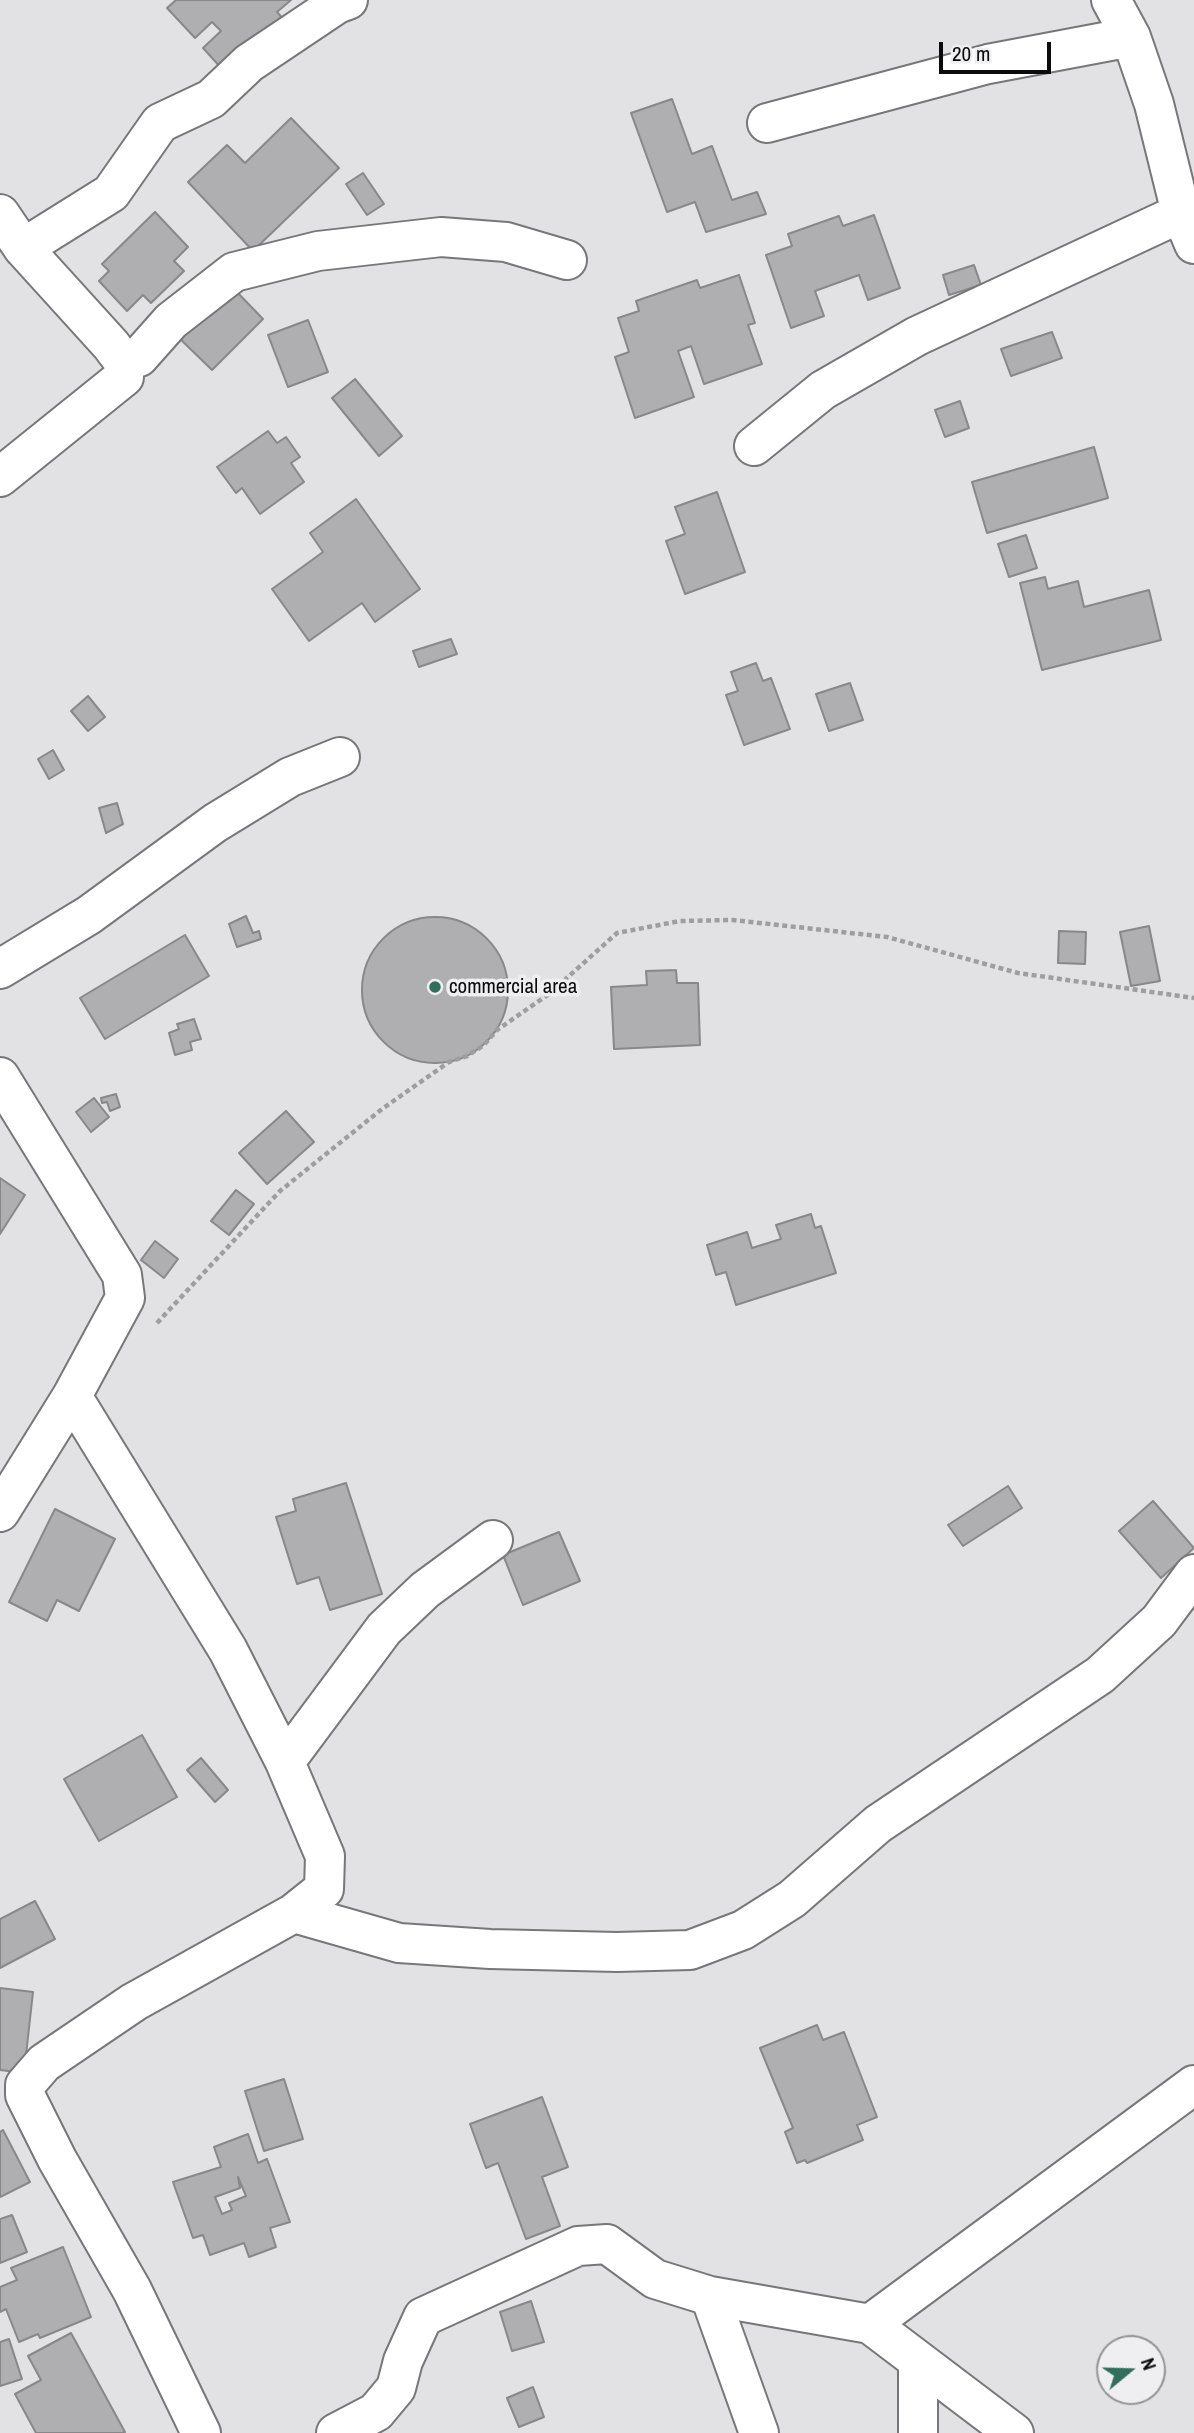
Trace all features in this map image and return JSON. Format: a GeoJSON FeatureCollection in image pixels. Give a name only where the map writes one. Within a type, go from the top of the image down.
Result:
{"type":"FeatureCollection","features":[{"type":"Feature","properties":{"kind":"street"},"geometry":{"type":"LineString","coordinates":[[23,248],[111,193],[160,123],[211,99],[249,63],[337,4],[348,0]]}},
{"type":"Feature","properties":{"kind":"street"},"geometry":{"type":"LineString","coordinates":[[754,446],[823,390],[917,336],[1187,229],[1154,104],[1131,37],[1111,0]]}},
{"type":"Feature","properties":{"kind":"street"},"geometry":{"type":"LineString","coordinates":[[767,123],[988,64],[1131,37]]}},
{"type":"Feature","properties":{"kind":"street"},"geometry":{"type":"LineString","coordinates":[[0,214],[23,248],[123,361],[124,377],[0,477]]}},
{"type":"Feature","properties":{"kind":"street"},"geometry":{"type":"LineString","coordinates":[[123,361],[139,357],[171,321],[234,272],[318,250],[441,237],[506,242],[567,260]]}},
{"type":"Feature","properties":{"kind":"street"},"geometry":{"type":"LineString","coordinates":[[0,969],[89,915],[215,823],[290,777],[340,757]]}},
{"type":"Feature","properties":{"kind":"street"},"geometry":{"type":"LineString","coordinates":[[0,1077],[122,1275],[125,1298],[72,1396],[0,1512]]}},
{"type":"Feature","properties":{"kind":"street"},"geometry":{"type":"LineString","coordinates":[[72,1396],[228,1650],[285,1762],[325,1856],[324,1889],[294,1913],[134,2002],[44,2063],[25,2085],[25,2095],[57,2160],[132,2290],[201,2433]]}},
{"type":"Feature","properties":{"kind":"street"},"geometry":{"type":"LineString","coordinates":[[285,1762],[384,1629],[425,1590],[493,1540]]}},
{"type":"Feature","properties":{"kind":"street"},"geometry":{"type":"LineString","coordinates":[[294,1913],[399,1943],[490,1949],[617,1952],[690,1950],[733,1934],[792,1899],[878,1825],[1100,1675],[1159,1621],[1194,1574]]}},
{"type":"Feature","properties":{"kind":"street"},"geometry":{"type":"LineString","coordinates":[[870,2324],[1194,2085]]}},
{"type":"Feature","properties":{"kind":"street"},"geometry":{"type":"LineString","coordinates":[[336,2433],[376,2412],[396,2388],[403,2361],[424,2317],[578,2246],[607,2244],[655,2279],[710,2296],[870,2324],[1014,2433]]}},
{"type":"Feature","properties":{"kind":"street"},"geometry":{"type":"LineString","coordinates":[[710,2296],[759,2433]]}},
{"type":"Feature","properties":{"kind":"street"},"geometry":{"type":"LineString","coordinates":[[918,2361],[918,2433]]}},
{"type":"Feature","properties":{"kind":"path"},"geometry":{"type":"LineString","coordinates":[[108,1329],[138,1321],[156,1324],[280,1191],[382,1109],[449,1062],[467,1056],[484,1045],[497,1030],[549,994],[617,933],[680,921],[733,920],[887,937],[1018,973],[1194,998]]}},
{"type":"Feature","properties":{"kind":"building"},"geometry":{"type":"Polygon","coordinates":[[[176,0],[291,0],[277,12],[287,23],[222,69],[203,48],[221,31],[212,22],[195,38],[167,8],[176,0]]]}},
{"type":"Feature","properties":{"kind":"building"},"geometry":{"type":"Polygon","coordinates":[[[672,99],[692,154],[712,146],[732,200],[757,192],[766,214],[706,232],[695,202],[667,212],[631,113],[672,99]]]}},
{"type":"Feature","properties":{"kind":"building"},"geometry":{"type":"Polygon","coordinates":[[[291,118],[339,168],[253,251],[188,182],[227,145],[245,163],[291,118]]]}},
{"type":"Feature","properties":{"kind":"building"},"geometry":{"type":"Polygon","coordinates":[[[363,173],[384,204],[367,215],[346,184],[363,173]]]}},
{"type":"Feature","properties":{"kind":"building"},"geometry":{"type":"Polygon","coordinates":[[[155,212],[188,247],[174,261],[184,271],[151,303],[143,295],[127,311],[99,281],[109,271],[102,264],[155,212]]]}},
{"type":"Feature","properties":{"kind":"building"},"geometry":{"type":"Polygon","coordinates":[[[874,215],[900,288],[868,300],[859,275],[815,291],[824,316],[791,328],[766,255],[792,246],[788,234],[839,216],[843,226],[874,215]]]}},
{"type":"Feature","properties":{"kind":"building"},"geometry":{"type":"Polygon","coordinates":[[[974,265],[981,285],[949,295],[943,275],[974,265]]]}},
{"type":"Feature","properties":{"kind":"building"},"geometry":{"type":"Polygon","coordinates":[[[739,275],[755,323],[748,325],[762,364],[704,384],[691,346],[678,351],[694,397],[635,418],[615,357],[629,352],[618,318],[639,311],[636,301],[697,280],[700,288],[739,275]]]}},
{"type":"Feature","properties":{"kind":"building"},"geometry":{"type":"Polygon","coordinates":[[[236,291],[263,319],[212,370],[177,336],[236,291]]]}},
{"type":"Feature","properties":{"kind":"building"},"geometry":{"type":"Polygon","coordinates":[[[308,320],[328,372],[288,387],[268,335],[308,320]]]}},
{"type":"Feature","properties":{"kind":"building"},"geometry":{"type":"Polygon","coordinates":[[[1052,332],[1062,358],[1011,376],[1001,349],[1052,332]]]}},
{"type":"Feature","properties":{"kind":"building"},"geometry":{"type":"Polygon","coordinates":[[[355,379],[402,436],[379,456],[332,398],[355,379]]]}},
{"type":"Feature","properties":{"kind":"building"},"geometry":{"type":"Polygon","coordinates":[[[960,401],[969,428],[945,437],[935,410],[960,401]]]}},
{"type":"Feature","properties":{"kind":"building"},"geometry":{"type":"Polygon","coordinates":[[[268,431],[277,443],[286,437],[300,457],[291,463],[304,482],[260,514],[242,488],[236,493],[217,467],[268,431]]]}},
{"type":"Feature","properties":{"kind":"building"},"geometry":{"type":"Polygon","coordinates":[[[1094,447],[1108,498],[987,533],[972,482],[1094,447]]]}},
{"type":"Feature","properties":{"kind":"building"},"geometry":{"type":"Polygon","coordinates":[[[717,492],[745,572],[685,594],[666,541],[685,534],[675,507],[717,492]]]}},
{"type":"Feature","properties":{"kind":"building"},"geometry":{"type":"Polygon","coordinates":[[[356,499],[420,589],[375,622],[362,603],[309,641],[272,589],[323,552],[310,533],[356,499]]]}},
{"type":"Feature","properties":{"kind":"building"},"geometry":{"type":"Polygon","coordinates":[[[1026,535],[1037,568],[1009,577],[998,544],[1026,535]]]}},
{"type":"Feature","properties":{"kind":"building"},"geometry":{"type":"Polygon","coordinates":[[[1045,577],[1048,589],[1078,581],[1084,607],[1149,590],[1161,640],[1042,670],[1020,583],[1045,577]]]}},
{"type":"Feature","properties":{"kind":"building"},"geometry":{"type":"Polygon","coordinates":[[[451,639],[457,654],[419,667],[413,651],[451,639]]]}},
{"type":"Feature","properties":{"kind":"building"},"geometry":{"type":"Polygon","coordinates":[[[756,663],[763,681],[771,678],[790,729],[744,745],[726,695],[738,691],[731,672],[756,663]]]}},
{"type":"Feature","properties":{"kind":"building"},"geometry":{"type":"Polygon","coordinates":[[[850,683],[863,720],[829,731],[816,694],[850,683]]]}},
{"type":"Feature","properties":{"kind":"building"},"geometry":{"type":"Polygon","coordinates":[[[88,696],[105,717],[88,731],[71,711],[88,696]]]}},
{"type":"Feature","properties":{"kind":"building"},"geometry":{"type":"Polygon","coordinates":[[[53,750],[64,770],[49,779],[38,759],[53,750]]]}},
{"type":"Feature","properties":{"kind":"building"},"geometry":{"type":"Polygon","coordinates":[[[117,803],[123,824],[106,833],[99,808],[117,803]]]}},
{"type":"Feature","properties":{"kind":"building"},"geometry":{"type":"Polygon","coordinates":[[[246,916],[253,933],[259,931],[261,939],[237,947],[229,924],[246,916]]]}},
{"type":"Feature","properties":{"kind":"building","name":"commercial area"},"geometry":{"type":"Polygon","coordinates":[[[435,917],[463,923],[486,939],[502,962],[508,990],[502,1018],[486,1041],[463,1057],[435,1063],[407,1057],[384,1041],[368,1018],[362,990],[368,962],[384,939],[407,923],[435,917]]]}},
{"type":"Feature","properties":{"kind":"building"},"geometry":{"type":"Polygon","coordinates":[[[1149,926],[1160,981],[1131,986],[1120,932],[1149,926]]]}},
{"type":"Feature","properties":{"kind":"building"},"geometry":{"type":"Polygon","coordinates":[[[1059,931],[1086,932],[1085,964],[1058,963],[1059,931]]]}},
{"type":"Feature","properties":{"kind":"building"},"geometry":{"type":"Polygon","coordinates":[[[185,935],[209,976],[105,1039],[80,998],[185,935]]]}},
{"type":"Feature","properties":{"kind":"building"},"geometry":{"type":"Polygon","coordinates":[[[676,970],[677,983],[698,983],[700,1045],[614,1049],[611,987],[647,985],[646,971],[676,970]]]}},
{"type":"Feature","properties":{"kind":"building"},"geometry":{"type":"Polygon","coordinates":[[[194,1019],[201,1039],[190,1042],[192,1050],[175,1055],[169,1033],[179,1029],[177,1024],[194,1019]]]}},
{"type":"Feature","properties":{"kind":"building"},"geometry":{"type":"Polygon","coordinates":[[[116,1094],[120,1107],[110,1111],[107,1102],[102,1103],[101,1098],[116,1094]]]}},
{"type":"Feature","properties":{"kind":"building"},"geometry":{"type":"Polygon","coordinates":[[[94,1098],[109,1117],[91,1132],[76,1112],[94,1098]]]}},
{"type":"Feature","properties":{"kind":"building"},"geometry":{"type":"Polygon","coordinates":[[[286,1111],[314,1142],[267,1184],[239,1153],[286,1111]]]}},
{"type":"Feature","properties":{"kind":"building"},"geometry":{"type":"Polygon","coordinates":[[[0,1178],[25,1195],[0,1234],[0,1178]]]}},
{"type":"Feature","properties":{"kind":"building"},"geometry":{"type":"Polygon","coordinates":[[[236,1190],[254,1204],[229,1235],[211,1221],[236,1190]]]}},
{"type":"Feature","properties":{"kind":"building"},"geometry":{"type":"Polygon","coordinates":[[[811,1214],[815,1228],[821,1226],[836,1273],[736,1305],[726,1272],[716,1275],[707,1245],[747,1232],[752,1248],[781,1239],[776,1225],[811,1214]]]}},
{"type":"Feature","properties":{"kind":"building"},"geometry":{"type":"Polygon","coordinates":[[[155,1241],[178,1259],[164,1278],[141,1260],[155,1241]]]}},
{"type":"Feature","properties":{"kind":"building"},"geometry":{"type":"Polygon","coordinates":[[[346,1483],[382,1594],[330,1610],[319,1577],[297,1584],[276,1517],[296,1511],[293,1499],[346,1483]]]}},
{"type":"Feature","properties":{"kind":"building"},"geometry":{"type":"Polygon","coordinates":[[[1008,1486],[1022,1508],[963,1546],[948,1525],[1008,1486]]]}},
{"type":"Feature","properties":{"kind":"building"},"geometry":{"type":"Polygon","coordinates":[[[1153,1501],[1194,1548],[1161,1578],[1119,1531],[1153,1501]]]}},
{"type":"Feature","properties":{"kind":"building"},"geometry":{"type":"Polygon","coordinates":[[[55,1509],[115,1539],[79,1611],[57,1600],[47,1621],[9,1602],[55,1509]]]}},
{"type":"Feature","properties":{"kind":"building"},"geometry":{"type":"Polygon","coordinates":[[[559,1532],[580,1581],[523,1605],[503,1555],[559,1532]]]}},
{"type":"Feature","properties":{"kind":"building"},"geometry":{"type":"Polygon","coordinates":[[[142,1735],[177,1797],[99,1841],[64,1779],[142,1735]]]}},
{"type":"Feature","properties":{"kind":"building"},"geometry":{"type":"Polygon","coordinates":[[[201,1758],[228,1790],[215,1802],[187,1770],[201,1758]]]}},
{"type":"Feature","properties":{"kind":"building"},"geometry":{"type":"Polygon","coordinates":[[[35,1901],[55,1939],[0,1968],[0,1919],[35,1901]]]}},
{"type":"Feature","properties":{"kind":"building"},"geometry":{"type":"Polygon","coordinates":[[[0,1988],[33,1992],[24,2073],[0,2070],[0,1988]]]}},
{"type":"Feature","properties":{"kind":"building"},"geometry":{"type":"Polygon","coordinates":[[[817,2025],[823,2040],[844,2032],[877,2117],[857,2125],[863,2140],[807,2163],[805,2160],[797,2163],[785,2132],[793,2128],[760,2048],[817,2025]]]}},
{"type":"Feature","properties":{"kind":"building"},"geometry":{"type":"Polygon","coordinates":[[[284,2079],[303,2139],[264,2151],[245,2091],[284,2079]]]}},
{"type":"Feature","properties":{"kind":"building"},"geometry":{"type":"Polygon","coordinates":[[[542,2097],[568,2167],[542,2177],[560,2226],[526,2239],[498,2163],[486,2168],[470,2124],[542,2097]]]}},
{"type":"Feature","properties":{"kind":"building"},"geometry":{"type":"Polygon","coordinates":[[[3,2130],[30,2182],[0,2197],[0,2132],[3,2130]]]}},
{"type":"Feature","properties":{"kind":"building"},"geometry":{"type":"Polygon","coordinates":[[[248,2134],[258,2163],[267,2159],[290,2222],[270,2228],[276,2247],[249,2257],[244,2243],[210,2255],[203,2235],[193,2238],[173,2182],[221,2167],[214,2147],[248,2134]],[[238,2177],[240,2188],[215,2197],[222,2214],[232,2210],[229,2203],[246,2196],[238,2177]]]}},
{"type":"Feature","properties":{"kind":"building"},"geometry":{"type":"Polygon","coordinates":[[[12,2215],[27,2252],[0,2263],[0,2219],[12,2215]]]}},
{"type":"Feature","properties":{"kind":"building"},"geometry":{"type":"Polygon","coordinates":[[[63,2247],[91,2317],[40,2338],[38,2334],[19,2342],[6,2309],[0,2312],[0,2287],[17,2280],[11,2268],[63,2247]]]}},
{"type":"Feature","properties":{"kind":"building"},"geometry":{"type":"Polygon","coordinates":[[[531,2301],[544,2342],[512,2351],[500,2312],[531,2301]]]}},
{"type":"Feature","properties":{"kind":"building"},"geometry":{"type":"Polygon","coordinates":[[[71,2333],[125,2432],[36,2433],[15,2394],[41,2380],[28,2356],[71,2333]]]}},
{"type":"Feature","properties":{"kind":"building"},"geometry":{"type":"Polygon","coordinates":[[[9,2339],[22,2379],[0,2386],[0,2342],[9,2339]]]}},
{"type":"Feature","properties":{"kind":"building"},"geometry":{"type":"Polygon","coordinates":[[[533,2387],[544,2417],[519,2427],[507,2398],[533,2387]]]}},
{"type":"Feature","properties":{"kind":"place","name":"commercial area"},"geometry":{"type":"Point","coordinates":[435,987]}}]}
